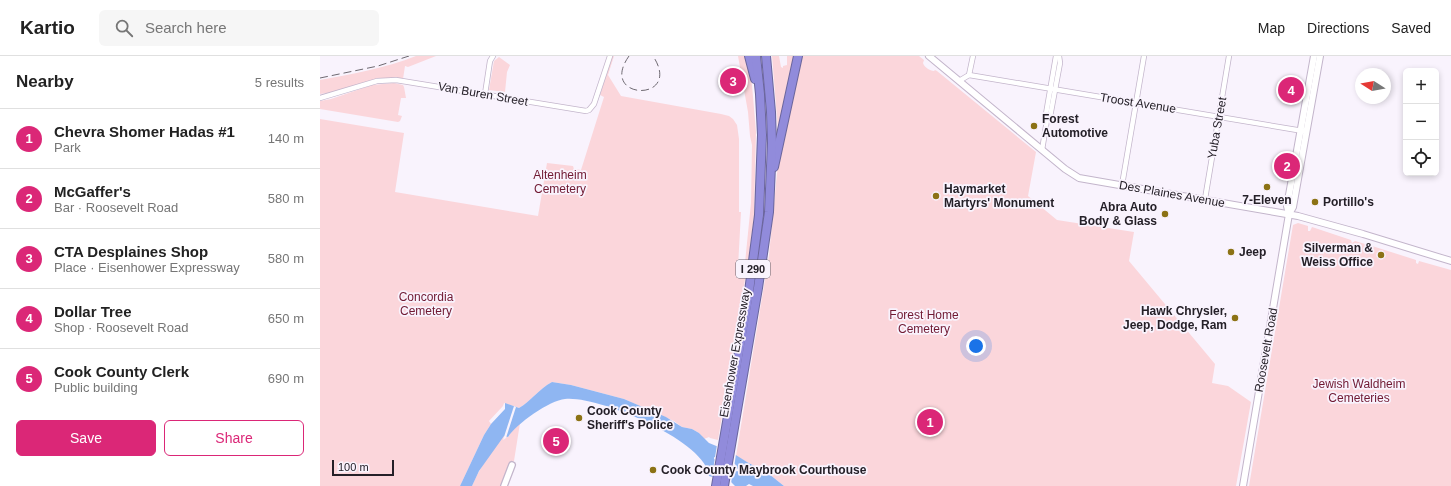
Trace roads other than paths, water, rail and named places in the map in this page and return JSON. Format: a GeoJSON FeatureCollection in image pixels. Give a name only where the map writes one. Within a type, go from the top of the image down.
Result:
{"type":"FeatureCollection","features":[{"type":"Feature","properties":{"kind":"highway"},"geometry":{"type":"LineString","coordinates":[[749,56],[760,94]]}},
{"type":"Feature","properties":{"kind":"highway","name":"Eisenhower Expressway"},"geometry":{"type":"LineString","coordinates":[[728,443],[757,240],[760,201],[762,154],[760,94],[756,56]]}},
{"type":"Feature","properties":{"kind":"highway","name":"Eisenhower Expressway"},"geometry":{"type":"LineString","coordinates":[[721,483],[769,212],[771,176],[771,112],[766,56]]}},
{"type":"Feature","properties":{"kind":"highway"},"geometry":{"type":"LineString","coordinates":[[771,176],[776,160],[798,56]]}},
{"type":"Feature","properties":{"kind":"main road","name":"Des Plaines Avenue"},"geometry":{"type":"LineString","coordinates":[[929,56],[1042,150],[1073,175],[1079,178],[1289,214],[1363,234],[1451,261]]}},
{"type":"Feature","properties":{"kind":"main road","name":"Roosevelt Road"},"geometry":{"type":"LineString","coordinates":[[1243,486],[1289,214],[1293,207],[1305,131],[1314,56]]}},
{"type":"Feature","properties":{"kind":"main road","name":"Roosevelt Road"},"geometry":{"type":"LineString","coordinates":[[1305,131],[1320,56]]}},
{"type":"Feature","properties":{"kind":"street"},"geometry":{"type":"LineString","coordinates":[[485,94],[490,61],[493,56]]}},
{"type":"Feature","properties":{"kind":"street","name":"Van Buren Street"},"geometry":{"type":"LineString","coordinates":[[320,98],[367,83],[391,80],[586,111],[589,110],[594,104],[610,56]]}},
{"type":"Feature","properties":{"kind":"street"},"geometry":{"type":"LineString","coordinates":[[959,81],[969,75],[973,56]]}},
{"type":"Feature","properties":{"kind":"street"},"geometry":{"type":"LineString","coordinates":[[1042,150],[1047,120],[1050,117],[1052,90],[1060,63],[1058,56]]}},
{"type":"Feature","properties":{"kind":"street"},"geometry":{"type":"LineString","coordinates":[[1122,185],[1144,56]]}},
{"type":"Feature","properties":{"kind":"street","name":"Yuba Street"},"geometry":{"type":"LineString","coordinates":[[1204,199],[1229,56]]}},
{"type":"Feature","properties":{"kind":"street","name":"Troost Avenue"},"geometry":{"type":"LineString","coordinates":[[969,75],[1305,131]]}},
{"type":"Feature","properties":{"kind":"street"},"geometry":{"type":"LineString","coordinates":[[504,486],[512,465]]}},
{"type":"Feature","properties":{"kind":"water"},"geometry":{"type":"Polygon","coordinates":[[[552,382],[571,385],[624,399],[666,417],[682,427],[692,429],[699,433],[709,443],[731,452],[769,474],[784,486],[753,486],[749,484],[746,486],[735,486],[731,482],[709,476],[704,462],[671,435],[624,412],[601,404],[565,399],[559,400],[542,408],[518,426],[508,437],[504,436],[479,471],[472,486],[460,486],[484,435],[491,424],[505,409],[505,403],[519,408],[552,382]],[[714,457],[714,459],[728,469],[732,471],[739,471],[735,464],[714,457]]]}},
{"type":"Feature","properties":{"kind":"railway"},"geometry":{"type":"LineString","coordinates":[[320,78],[378,66],[409,56]]}},
{"type":"Feature","properties":{"kind":"railway"},"geometry":{"type":"LineString","coordinates":[[629,56],[622,71],[624,82],[631,88],[641,90],[651,89],[658,82],[660,71],[653,56]]}},
{"type":"Feature","properties":{"kind":"place","name":"CTA Desplaines Shop"},"geometry":{"type":"Point","coordinates":[733,81]}},
{"type":"Feature","properties":{"kind":"place","name":"Dollar Tree"},"geometry":{"type":"Point","coordinates":[1291,90]}},
{"type":"Feature","properties":{"kind":"place","name":"Forest Automotive"},"geometry":{"type":"Point","coordinates":[1034,126]}},
{"type":"Feature","properties":{"kind":"place","name":"McGaffer's"},"geometry":{"type":"Point","coordinates":[1287,166]}},
{"type":"Feature","properties":{"kind":"place","name":"7-Eleven"},"geometry":{"type":"Point","coordinates":[1267,187]}},
{"type":"Feature","properties":{"kind":"place","name":"Haymarket Martyrs' Monument"},"geometry":{"type":"Point","coordinates":[936,196]}},
{"type":"Feature","properties":{"kind":"place","name":"Portillo's"},"geometry":{"type":"Point","coordinates":[1315,202]}},
{"type":"Feature","properties":{"kind":"place","name":"Abra Auto Body & Glass"},"geometry":{"type":"Point","coordinates":[1165,214]}},
{"type":"Feature","properties":{"kind":"place","name":"Jeep"},"geometry":{"type":"Point","coordinates":[1231,252]}},
{"type":"Feature","properties":{"kind":"place","name":"Silverman & Weiss Office"},"geometry":{"type":"Point","coordinates":[1381,255]}},
{"type":"Feature","properties":{"kind":"place","name":"Hawk Chrysler, Jeep, Dodge, Ram"},"geometry":{"type":"Point","coordinates":[1235,318]}},
{"type":"Feature","properties":{"kind":"place","name":"Cook County Sheriff's Police"},"geometry":{"type":"Point","coordinates":[579,418]}},
{"type":"Feature","properties":{"kind":"place","name":"Chevra Shomer Hadas #1"},"geometry":{"type":"Point","coordinates":[930,422]}},
{"type":"Feature","properties":{"kind":"place","name":"Cook County Clerk"},"geometry":{"type":"Point","coordinates":[556,441]}},
{"type":"Feature","properties":{"kind":"place","name":"Cook County Maybrook Courthouse"},"geometry":{"type":"Point","coordinates":[653,470]}},
{"type":"Feature","properties":{"kind":"park label","name":"Altenheim Cemetery"},"geometry":{"type":"Point","coordinates":[560,182]}},
{"type":"Feature","properties":{"kind":"park label","name":"Concordia Cemetery"},"geometry":{"type":"Point","coordinates":[426,304]}},
{"type":"Feature","properties":{"kind":"park label","name":"Forest Home Cemetery"},"geometry":{"type":"Point","coordinates":[924,322]}},
{"type":"Feature","properties":{"kind":"park label","name":"Jewish Waldheim Cemeteries"},"geometry":{"type":"Point","coordinates":[1359,391]}}]}
